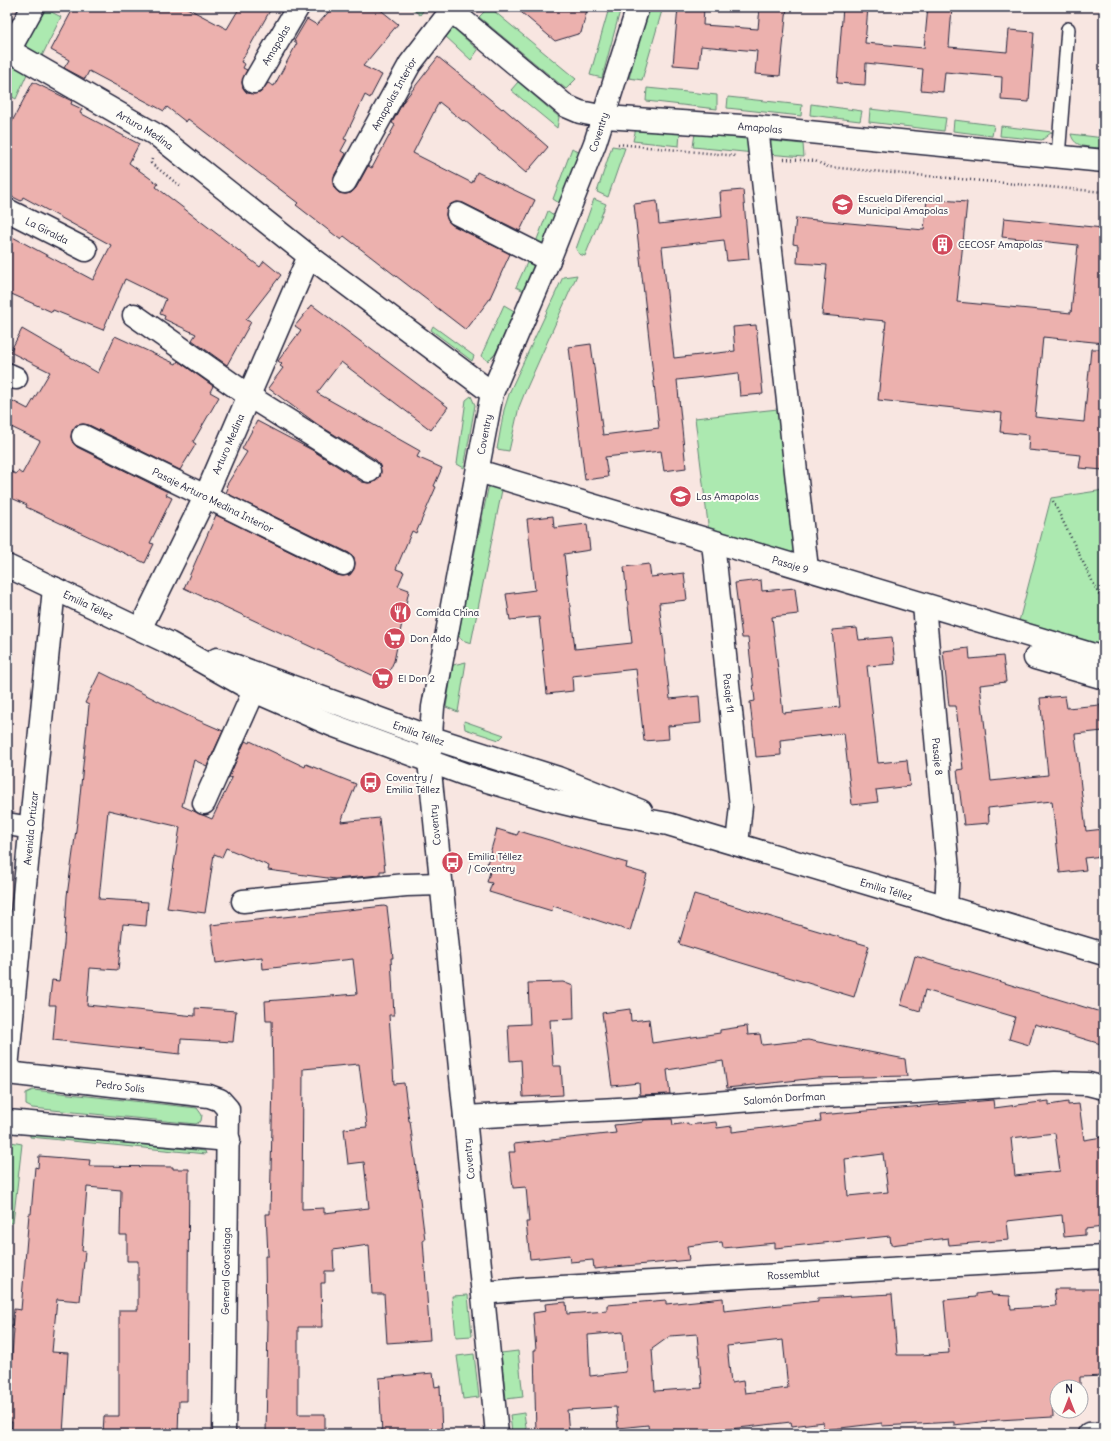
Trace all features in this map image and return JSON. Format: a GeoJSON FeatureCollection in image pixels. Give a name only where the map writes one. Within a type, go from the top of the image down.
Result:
{"type":"FeatureCollection","features":[{"type":"Feature","properties":{"kind":"street"},"geometry":{"type":"LineString","coordinates":[[8,51],[32,7]]}},
{"type":"Feature","properties":{"kind":"street","name":"Amapolas"},"geometry":{"type":"LineString","coordinates":[[254,82],[298,7]]}},
{"type":"Feature","properties":{"kind":"street","name":"Coventry"},"geometry":{"type":"LineString","coordinates":[[497,1434],[429,761],[429,737],[433,707],[492,393],[549,260],[605,117],[638,7]]}},
{"type":"Feature","properties":{"kind":"street","name":"Amapolas"},"geometry":{"type":"LineString","coordinates":[[451,8],[566,106],[580,112],[605,117],[757,127],[1104,161]]}},
{"type":"Feature","properties":{"kind":"street","name":"Amapolas Interior"},"geometry":{"type":"LineString","coordinates":[[345,182],[410,64],[451,8]]}},
{"type":"Feature","properties":{"kind":"street","name":"Arturo Medina"},"geometry":{"type":"LineString","coordinates":[[8,51],[158,136],[309,256],[492,393]]}},
{"type":"Feature","properties":{"kind":"street"},"geometry":{"type":"LineString","coordinates":[[757,127],[807,569]]}},
{"type":"Feature","properties":{"kind":"street","name":"La Giralda"},"geometry":{"type":"LineString","coordinates":[[7,210],[86,250]]}},
{"type":"Feature","properties":{"kind":"street"},"geometry":{"type":"LineString","coordinates":[[458,214],[549,260]]}},
{"type":"Feature","properties":{"kind":"street","name":"Arturo Medina"},"geometry":{"type":"LineString","coordinates":[[140,629],[206,495],[309,256]]}},
{"type":"Feature","properties":{"kind":"street"},"geometry":{"type":"LineString","coordinates":[[134,315],[249,396],[369,471]]}},
{"type":"Feature","properties":{"kind":"street","name":"Pasaje Arturo Medina Interior"},"geometry":{"type":"LineString","coordinates":[[83,436],[206,495],[343,564]]}},
{"type":"Feature","properties":{"kind":"street","name":"Pasaje 9"},"geometry":{"type":"LineString","coordinates":[[478,471],[1104,658]]}},
{"type":"Feature","properties":{"kind":"street","name":"Pasaje 11"},"geometry":{"type":"LineString","coordinates":[[713,542],[741,806],[737,844]]}},
{"type":"Feature","properties":{"kind":"street","name":"Emilia Téllez"},"geometry":{"type":"LineString","coordinates":[[7,566],[140,629],[254,690],[332,725],[464,774],[551,800],[600,812],[668,824],[1104,954]]}},
{"type":"Feature","properties":{"kind":"street","name":"Avenida Ortúzar"},"geometry":{"type":"LineString","coordinates":[[7,1068],[54,588]]}},
{"type":"Feature","properties":{"kind":"street","name":"Pasaje 8"},"geometry":{"type":"LineString","coordinates":[[924,605],[948,870],[946,907]]}},
{"type":"Feature","properties":{"kind":"street","name":"Emilia Téllez"},"geometry":{"type":"LineString","coordinates":[[169,644],[274,678],[429,737],[558,778],[607,796],[668,824]]}},
{"type":"Feature","properties":{"kind":"street"},"geometry":{"type":"LineString","coordinates":[[1035,658],[1104,678]]}},
{"type":"Feature","properties":{"kind":"street"},"geometry":{"type":"LineString","coordinates":[[204,803],[254,690]]}},
{"type":"Feature","properties":{"kind":"street"},"geometry":{"type":"LineString","coordinates":[[7,824],[31,828]]}},
{"type":"Feature","properties":{"kind":"street"},"geometry":{"type":"LineString","coordinates":[[243,901],[406,885],[441,884]]}},
{"type":"Feature","properties":{"kind":"street","name":"Pedro Solís"},"geometry":{"type":"LineString","coordinates":[[7,1073],[209,1096],[220,1100],[228,1109]]}},
{"type":"Feature","properties":{"kind":"street","name":"Salomón Dorfman"},"geometry":{"type":"LineString","coordinates":[[465,1117],[1055,1083],[1088,1084],[1104,1088]]}},
{"type":"Feature","properties":{"kind":"street","name":"General Gorostiaga"},"geometry":{"type":"LineString","coordinates":[[224,1434],[229,1140],[228,1109]]}},
{"type":"Feature","properties":{"kind":"street"},"geometry":{"type":"LineString","coordinates":[[7,1121],[229,1140]]}},
{"type":"Feature","properties":{"kind":"street","name":"Rossemblut"},"geometry":{"type":"LineString","coordinates":[[483,1293],[525,1289],[1104,1257]]}},
{"type":"Feature","properties":{"kind":"street"},"geometry":{"type":"LineString","coordinates":[[1089,1434],[1104,1433]]}},
{"type":"Feature","properties":{"kind":"lane"},"geometry":{"type":"LineString","coordinates":[[1058,157],[1068,30]]}},
{"type":"Feature","properties":{"kind":"path"},"geometry":{"type":"LineString","coordinates":[[629,145],[761,158],[815,161],[828,167],[1104,192]]}},
{"type":"Feature","properties":{"kind":"path"},"geometry":{"type":"LineString","coordinates":[[1053,501],[1104,606]]}},
{"type":"Feature","properties":{"kind":"green space"},"geometry":{"type":"Polygon","coordinates":[[[42,7],[61,17],[40,60],[23,51],[22,41],[42,7]]]}},
{"type":"Feature","properties":{"kind":"green space"},"geometry":{"type":"Polygon","coordinates":[[[410,7],[426,7],[420,15],[410,7]]]}},
{"type":"Feature","properties":{"kind":"green space"},"geometry":{"type":"Polygon","coordinates":[[[489,7],[576,79],[566,89],[479,17],[489,7]]]}},
{"type":"Feature","properties":{"kind":"green space"},"geometry":{"type":"Polygon","coordinates":[[[649,7],[663,7],[642,80],[629,78],[649,7]]]}},
{"type":"Feature","properties":{"kind":"green space"},"geometry":{"type":"Polygon","coordinates":[[[609,8],[620,11],[602,78],[590,75],[609,8]]]}},
{"type":"Feature","properties":{"kind":"green space"},"geometry":{"type":"Polygon","coordinates":[[[451,26],[478,50],[471,60],[444,35],[451,26]]]}},
{"type":"Feature","properties":{"kind":"green space"},"geometry":{"type":"Polygon","coordinates":[[[17,62],[30,75],[27,74],[16,99],[7,94],[7,72],[11,64],[17,62]]]}},
{"type":"Feature","properties":{"kind":"green space"},"geometry":{"type":"Polygon","coordinates":[[[518,82],[559,117],[557,128],[511,90],[518,82]]]}},
{"type":"Feature","properties":{"kind":"green space"},"geometry":{"type":"Polygon","coordinates":[[[647,88],[717,95],[717,109],[646,101],[647,88]]]}},
{"type":"Feature","properties":{"kind":"green space"},"geometry":{"type":"Polygon","coordinates":[[[728,97],[802,105],[801,116],[727,108],[728,97]]]}},
{"type":"Feature","properties":{"kind":"green space"},"geometry":{"type":"Polygon","coordinates":[[[811,104],[862,111],[860,121],[810,115],[811,104]]]}},
{"type":"Feature","properties":{"kind":"green space"},"geometry":{"type":"Polygon","coordinates":[[[870,109],[946,118],[944,131],[869,122],[870,109]]]}},
{"type":"Feature","properties":{"kind":"green space"},"geometry":{"type":"Polygon","coordinates":[[[954,120],[994,125],[992,136],[953,131],[954,120]]]}},
{"type":"Feature","properties":{"kind":"green space"},"geometry":{"type":"Polygon","coordinates":[[[1001,126],[1052,132],[1042,140],[1000,136],[1001,126]]]}},
{"type":"Feature","properties":{"kind":"green space"},"geometry":{"type":"Polygon","coordinates":[[[636,128],[680,133],[679,146],[633,141],[636,128]]]}},
{"type":"Feature","properties":{"kind":"green space"},"geometry":{"type":"Polygon","coordinates":[[[695,133],[753,140],[754,153],[693,147],[695,133]]]}},
{"type":"Feature","properties":{"kind":"green space"},"geometry":{"type":"Polygon","coordinates":[[[1071,134],[1104,138],[1104,148],[1080,145],[1073,139],[1071,134]]]}},
{"type":"Feature","properties":{"kind":"green space"},"geometry":{"type":"Polygon","coordinates":[[[771,141],[803,144],[804,157],[767,154],[767,144],[771,141]]]}},
{"type":"Feature","properties":{"kind":"green space"},"geometry":{"type":"Polygon","coordinates":[[[612,146],[625,148],[608,197],[597,192],[612,146]]]}},
{"type":"Feature","properties":{"kind":"green space"},"geometry":{"type":"Polygon","coordinates":[[[572,148],[580,153],[562,205],[553,199],[572,148]]]}},
{"type":"Feature","properties":{"kind":"green space"},"geometry":{"type":"Polygon","coordinates":[[[594,199],[606,204],[585,256],[579,254],[576,249],[594,199]]]}},
{"type":"Feature","properties":{"kind":"green space"},"geometry":{"type":"Polygon","coordinates":[[[548,211],[558,218],[547,247],[536,242],[548,211]]]}},
{"type":"Feature","properties":{"kind":"green space"},"geometry":{"type":"Polygon","coordinates":[[[530,256],[539,260],[526,292],[516,287],[530,256]]]}},
{"type":"Feature","properties":{"kind":"green space"},"geometry":{"type":"Polygon","coordinates":[[[577,275],[519,407],[509,451],[497,449],[504,410],[510,391],[563,277],[577,275]]]}},
{"type":"Feature","properties":{"kind":"green space"},"geometry":{"type":"Polygon","coordinates":[[[504,305],[516,312],[495,354],[488,361],[481,356],[504,305]]]}},
{"type":"Feature","properties":{"kind":"green space"},"geometry":{"type":"Polygon","coordinates":[[[433,326],[474,356],[472,361],[431,330],[433,326]]]}},
{"type":"Feature","properties":{"kind":"green space"},"geometry":{"type":"Polygon","coordinates":[[[471,396],[475,405],[464,468],[457,464],[466,400],[471,396]]]}},
{"type":"Feature","properties":{"kind":"green space"},"geometry":{"type":"Polygon","coordinates":[[[778,409],[795,558],[709,532],[695,418],[778,409]]]}},
{"type":"Feature","properties":{"kind":"green space"},"geometry":{"type":"Polygon","coordinates":[[[489,484],[503,485],[471,643],[462,640],[458,635],[489,484]]]}},
{"type":"Feature","properties":{"kind":"green space"},"geometry":{"type":"Polygon","coordinates":[[[1104,490],[1104,652],[1017,629],[1051,498],[1104,490]]]}},
{"type":"Feature","properties":{"kind":"green space"},"geometry":{"type":"Polygon","coordinates":[[[466,662],[458,712],[446,707],[453,665],[466,662]]]}},
{"type":"Feature","properties":{"kind":"green space"},"geometry":{"type":"Polygon","coordinates":[[[464,721],[504,735],[499,740],[465,729],[464,721]]]}},
{"type":"Feature","properties":{"kind":"green space"},"geometry":{"type":"Polygon","coordinates":[[[33,1090],[197,1108],[202,1115],[201,1121],[196,1124],[32,1108],[26,1105],[26,1093],[33,1090]]]}},
{"type":"Feature","properties":{"kind":"green space"},"geometry":{"type":"Polygon","coordinates":[[[30,1133],[205,1151],[206,1154],[30,1137],[30,1133]]]}},
{"type":"Feature","properties":{"kind":"green space"},"geometry":{"type":"Polygon","coordinates":[[[11,1142],[22,1144],[13,1223],[7,1223],[6,1169],[11,1142]]]}},
{"type":"Feature","properties":{"kind":"green space"},"geometry":{"type":"Polygon","coordinates":[[[468,1295],[472,1336],[456,1337],[452,1296],[468,1295]]]}},
{"type":"Feature","properties":{"kind":"green space"},"geometry":{"type":"Polygon","coordinates":[[[518,1351],[523,1397],[506,1399],[501,1353],[518,1351]]]}},
{"type":"Feature","properties":{"kind":"green space"},"geometry":{"type":"Polygon","coordinates":[[[474,1354],[479,1397],[463,1399],[457,1356],[474,1354]]]}},
{"type":"Feature","properties":{"kind":"green space"},"geometry":{"type":"Polygon","coordinates":[[[524,1413],[527,1434],[512,1434],[510,1415],[524,1413]]]}},
{"type":"Feature","properties":{"kind":"building"},"geometry":{"type":"Polygon","coordinates":[[[74,7],[185,7],[227,29],[240,7],[272,7],[241,62],[245,64],[243,68],[247,70],[242,82],[243,88],[247,93],[254,94],[260,93],[268,83],[274,86],[297,43],[294,41],[307,19],[317,25],[333,7],[377,7],[398,24],[363,66],[382,75],[370,98],[365,95],[344,139],[347,140],[341,151],[346,154],[334,176],[333,183],[334,188],[339,193],[351,193],[356,188],[368,166],[372,168],[395,125],[392,123],[403,102],[438,57],[502,109],[503,108],[548,147],[526,173],[464,120],[463,121],[439,102],[413,153],[472,183],[477,172],[535,200],[520,231],[463,203],[457,202],[451,204],[447,208],[446,215],[448,221],[452,225],[510,254],[489,300],[466,330],[344,236],[341,240],[296,205],[298,203],[188,119],[186,122],[167,107],[164,111],[89,71],[85,79],[64,68],[69,60],[51,50],[74,7]]]}},
{"type":"Feature","properties":{"kind":"building"},"geometry":{"type":"Polygon","coordinates":[[[515,7],[588,7],[581,33],[555,41],[515,7]]]}},
{"type":"Feature","properties":{"kind":"building"},"geometry":{"type":"Polygon","coordinates":[[[678,7],[704,7],[703,25],[758,29],[760,7],[787,7],[780,76],[755,74],[757,51],[701,46],[699,67],[673,65],[678,7]]]}},
{"type":"Feature","properties":{"kind":"building"},"geometry":{"type":"Polygon","coordinates":[[[843,7],[868,7],[865,43],[924,48],[928,7],[952,7],[949,47],[1007,52],[1009,30],[1034,32],[1029,102],[1001,100],[1002,77],[945,72],[943,92],[921,90],[923,69],[866,63],[865,85],[837,83],[843,7]]]}},
{"type":"Feature","properties":{"kind":"building"},"geometry":{"type":"Polygon","coordinates":[[[33,82],[72,101],[71,104],[82,109],[80,113],[139,144],[129,163],[158,184],[156,187],[260,267],[264,261],[281,275],[246,320],[251,322],[227,365],[192,340],[196,334],[164,319],[165,316],[160,314],[166,299],[125,279],[103,330],[53,310],[52,312],[7,292],[7,234],[93,280],[111,245],[23,197],[21,201],[7,194],[7,131],[33,82]]]}},
{"type":"Feature","properties":{"kind":"building"},"geometry":{"type":"Polygon","coordinates":[[[743,190],[749,259],[727,261],[724,240],[662,247],[674,358],[735,351],[733,327],[756,325],[763,394],[740,396],[738,373],[677,380],[686,468],[664,471],[661,451],[605,457],[608,477],[585,480],[569,347],[591,344],[603,435],[659,428],[634,204],[657,201],[659,224],[722,217],[720,192],[743,190]]]}},
{"type":"Feature","properties":{"kind":"building"},"geometry":{"type":"Polygon","coordinates":[[[927,199],[967,202],[957,302],[1071,313],[1078,245],[1002,237],[1004,218],[1103,228],[1101,249],[1104,250],[1104,281],[1100,316],[1104,317],[1104,343],[1043,337],[1035,417],[1084,422],[1091,349],[1104,349],[1104,470],[1079,468],[1081,455],[1028,450],[1029,435],[1000,432],[1002,413],[878,400],[886,321],[822,315],[827,265],[797,263],[798,245],[793,244],[796,218],[924,230],[927,199]]]}},
{"type":"Feature","properties":{"kind":"building"},"geometry":{"type":"Polygon","coordinates":[[[312,305],[448,407],[431,430],[341,362],[317,393],[420,451],[417,457],[442,468],[434,486],[436,487],[416,533],[412,531],[396,569],[404,572],[398,586],[409,590],[394,661],[385,681],[184,588],[216,515],[337,575],[350,575],[354,569],[354,557],[349,553],[226,493],[228,488],[226,486],[247,452],[242,449],[257,421],[312,450],[362,482],[374,482],[380,477],[380,466],[376,460],[317,424],[268,388],[283,368],[280,366],[282,364],[278,361],[301,330],[295,326],[312,305]]]}},
{"type":"Feature","properties":{"kind":"building"},"geometry":{"type":"Polygon","coordinates":[[[22,329],[98,373],[115,336],[176,364],[178,361],[213,386],[210,392],[219,397],[193,442],[196,444],[180,470],[89,425],[76,425],[72,431],[71,437],[73,443],[77,447],[168,492],[166,495],[172,498],[150,543],[154,544],[145,563],[26,507],[27,505],[7,496],[7,470],[16,474],[18,471],[22,474],[40,441],[7,425],[7,398],[28,409],[50,372],[10,352],[22,329]]]}},
{"type":"Feature","properties":{"kind":"building"},"geometry":{"type":"Polygon","coordinates":[[[553,516],[554,528],[587,524],[590,550],[564,554],[575,649],[632,643],[624,567],[649,564],[651,577],[684,573],[687,600],[659,603],[670,699],[699,696],[701,723],[668,726],[669,739],[644,741],[636,669],[572,676],[573,691],[547,694],[539,617],[510,620],[506,594],[535,590],[527,519],[553,516]]]}},
{"type":"Feature","properties":{"kind":"building"},"geometry":{"type":"Polygon","coordinates":[[[761,580],[762,591],[795,588],[798,614],[772,617],[783,713],[840,707],[832,630],[857,628],[859,640],[892,637],[895,664],[867,666],[878,763],[907,760],[910,786],[876,790],[878,802],[852,805],[844,733],[780,740],[781,755],[756,757],[750,702],[755,701],[748,638],[742,638],[735,583],[761,580]]]}},
{"type":"Feature","properties":{"kind":"building"},"geometry":{"type":"Polygon","coordinates":[[[969,648],[970,659],[1003,656],[1006,682],[980,685],[991,781],[1048,775],[1040,698],[1065,696],[1067,708],[1100,705],[1103,731],[1075,734],[1086,831],[1104,829],[1104,856],[1084,858],[1086,870],[1060,873],[1052,801],[988,808],[989,823],[964,825],[957,770],[963,769],[956,706],[949,706],[943,651],[969,648]]]}},
{"type":"Feature","properties":{"kind":"building"},"geometry":{"type":"Polygon","coordinates":[[[100,672],[184,714],[223,731],[207,766],[194,760],[182,806],[212,819],[232,778],[229,777],[245,741],[249,743],[250,741],[305,767],[306,764],[356,784],[341,822],[379,818],[385,871],[380,871],[380,875],[335,879],[268,870],[269,866],[226,848],[222,857],[214,854],[205,913],[167,908],[180,827],[108,810],[99,899],[148,902],[146,926],[123,924],[118,970],[90,968],[87,1005],[195,1016],[195,1008],[236,1011],[233,1042],[181,1039],[180,1054],[53,1040],[56,1005],[49,1005],[52,980],[59,981],[64,944],[67,896],[78,815],[89,705],[85,703],[100,672]]]}},
{"type":"Feature","properties":{"kind":"building"},"geometry":{"type":"Polygon","coordinates":[[[497,829],[517,835],[519,831],[627,863],[626,868],[647,874],[630,931],[553,906],[552,911],[489,892],[492,883],[487,882],[490,872],[485,871],[497,829]]]}},
{"type":"Feature","properties":{"kind":"building"},"geometry":{"type":"Polygon","coordinates":[[[694,894],[869,946],[854,997],[679,944],[694,894]]]}},
{"type":"Feature","properties":{"kind":"building"},"geometry":{"type":"Polygon","coordinates":[[[384,906],[387,907],[393,958],[391,958],[394,1015],[389,1015],[394,1084],[404,1083],[410,1121],[425,1240],[423,1240],[430,1340],[387,1343],[384,1294],[372,1294],[369,1245],[333,1250],[334,1271],[325,1271],[325,1283],[321,1283],[322,1327],[298,1327],[298,1414],[325,1414],[325,1434],[266,1434],[268,1321],[266,1321],[265,1256],[268,1256],[266,1214],[270,1214],[273,1081],[272,1021],[266,1021],[265,1001],[357,994],[353,959],[263,969],[262,957],[216,963],[211,925],[384,906]],[[359,1064],[303,1069],[302,1209],[324,1208],[324,1213],[369,1208],[364,1162],[348,1164],[344,1129],[367,1127],[359,1064]]]}},
{"type":"Feature","properties":{"kind":"building"},"geometry":{"type":"Polygon","coordinates":[[[915,956],[1104,1013],[1104,1045],[1035,1024],[1029,1045],[1009,1039],[1015,1017],[925,990],[920,1011],[901,1005],[915,956]]]}},
{"type":"Feature","properties":{"kind":"building"},"geometry":{"type":"Polygon","coordinates":[[[563,982],[573,986],[574,1019],[550,1020],[553,1066],[561,1066],[563,1095],[523,1097],[521,1060],[510,1061],[508,1025],[530,1024],[528,983],[563,982]]]}},
{"type":"Feature","properties":{"kind":"building"},"geometry":{"type":"Polygon","coordinates":[[[630,1009],[631,1021],[649,1019],[652,1043],[720,1033],[720,1030],[747,1026],[748,1035],[760,1034],[762,1045],[808,1040],[905,1059],[907,1076],[816,1078],[727,1088],[723,1061],[667,1070],[670,1094],[640,1095],[639,1083],[612,1086],[602,1013],[630,1009]]]}},
{"type":"Feature","properties":{"kind":"building"},"geometry":{"type":"Polygon","coordinates":[[[993,1100],[994,1108],[1049,1101],[1049,1105],[1068,1102],[1068,1105],[1079,1104],[1084,1140],[1102,1137],[1104,1153],[1104,1227],[1085,1229],[1085,1235],[1064,1237],[1062,1215],[1007,1221],[1009,1240],[949,1245],[948,1238],[891,1245],[890,1236],[775,1248],[775,1243],[723,1248],[722,1242],[687,1246],[689,1260],[594,1269],[593,1260],[570,1262],[569,1255],[530,1259],[526,1222],[529,1222],[526,1187],[513,1188],[509,1152],[515,1152],[514,1144],[616,1133],[614,1125],[643,1122],[643,1120],[672,1119],[673,1125],[716,1122],[717,1128],[732,1126],[732,1132],[821,1121],[820,1115],[993,1100]],[[1055,1133],[1011,1138],[1015,1176],[1060,1171],[1055,1133]],[[883,1154],[845,1159],[848,1196],[888,1192],[883,1154]]]}},
{"type":"Feature","properties":{"kind":"building"},"geometry":{"type":"Polygon","coordinates":[[[39,1156],[90,1160],[89,1166],[173,1167],[173,1169],[189,1169],[187,1401],[179,1401],[178,1434],[103,1434],[104,1416],[119,1416],[119,1310],[138,1310],[138,1261],[127,1261],[127,1235],[120,1235],[121,1190],[87,1187],[82,1251],[85,1251],[80,1301],[57,1299],[52,1352],[68,1353],[63,1434],[11,1434],[12,1422],[7,1422],[7,1417],[14,1329],[12,1328],[14,1309],[21,1310],[29,1214],[31,1214],[35,1167],[38,1168],[39,1156]]]}},
{"type":"Feature","properties":{"kind":"building"},"geometry":{"type":"Polygon","coordinates":[[[1054,1289],[1101,1289],[1104,1376],[1080,1377],[1080,1379],[1049,1379],[1049,1417],[998,1420],[954,1425],[954,1422],[882,1426],[882,1423],[824,1430],[823,1422],[792,1426],[791,1422],[721,1430],[649,1434],[648,1425],[618,1428],[616,1407],[567,1410],[569,1434],[536,1434],[534,1350],[536,1350],[533,1313],[546,1311],[545,1304],[566,1302],[567,1314],[607,1311],[607,1305],[666,1300],[666,1304],[723,1298],[724,1311],[818,1301],[818,1298],[892,1294],[897,1355],[949,1353],[944,1300],[976,1297],[976,1294],[991,1292],[992,1295],[1010,1296],[1011,1309],[1056,1306],[1054,1289]],[[623,1332],[588,1335],[590,1376],[626,1372],[623,1332]],[[697,1334],[670,1336],[652,1349],[655,1391],[702,1388],[697,1334]],[[783,1340],[727,1346],[731,1383],[743,1381],[745,1393],[788,1388],[783,1340]]]}},
{"type":"Feature","properties":{"kind":"building"},"geometry":{"type":"Polygon","coordinates":[[[433,1373],[435,1387],[440,1386],[442,1434],[382,1434],[379,1378],[433,1373]]]}},
{"type":"Feature","properties":{"kind":"place","name":"Escuela Diferencial Municipal Amapolas"},"geometry":{"type":"Point","coordinates":[842,204]}},
{"type":"Feature","properties":{"kind":"place","name":"CECOSF Amapolas"},"geometry":{"type":"Point","coordinates":[942,244]}},
{"type":"Feature","properties":{"kind":"place","name":"Las Amapolas"},"geometry":{"type":"Point","coordinates":[680,496]}},
{"type":"Feature","properties":{"kind":"place","name":"Comida China"},"geometry":{"type":"Point","coordinates":[400,612]}},
{"type":"Feature","properties":{"kind":"place","name":"Don Aldo"},"geometry":{"type":"Point","coordinates":[394,638]}},
{"type":"Feature","properties":{"kind":"place","name":"El Don 2"},"geometry":{"type":"Point","coordinates":[382,678]}},
{"type":"Feature","properties":{"kind":"place","name":"Coventry / Emilia Téllez"},"geometry":{"type":"Point","coordinates":[371,783]}},
{"type":"Feature","properties":{"kind":"place","name":"Emilia Téllez / Coventry"},"geometry":{"type":"Point","coordinates":[452,862]}}]}
